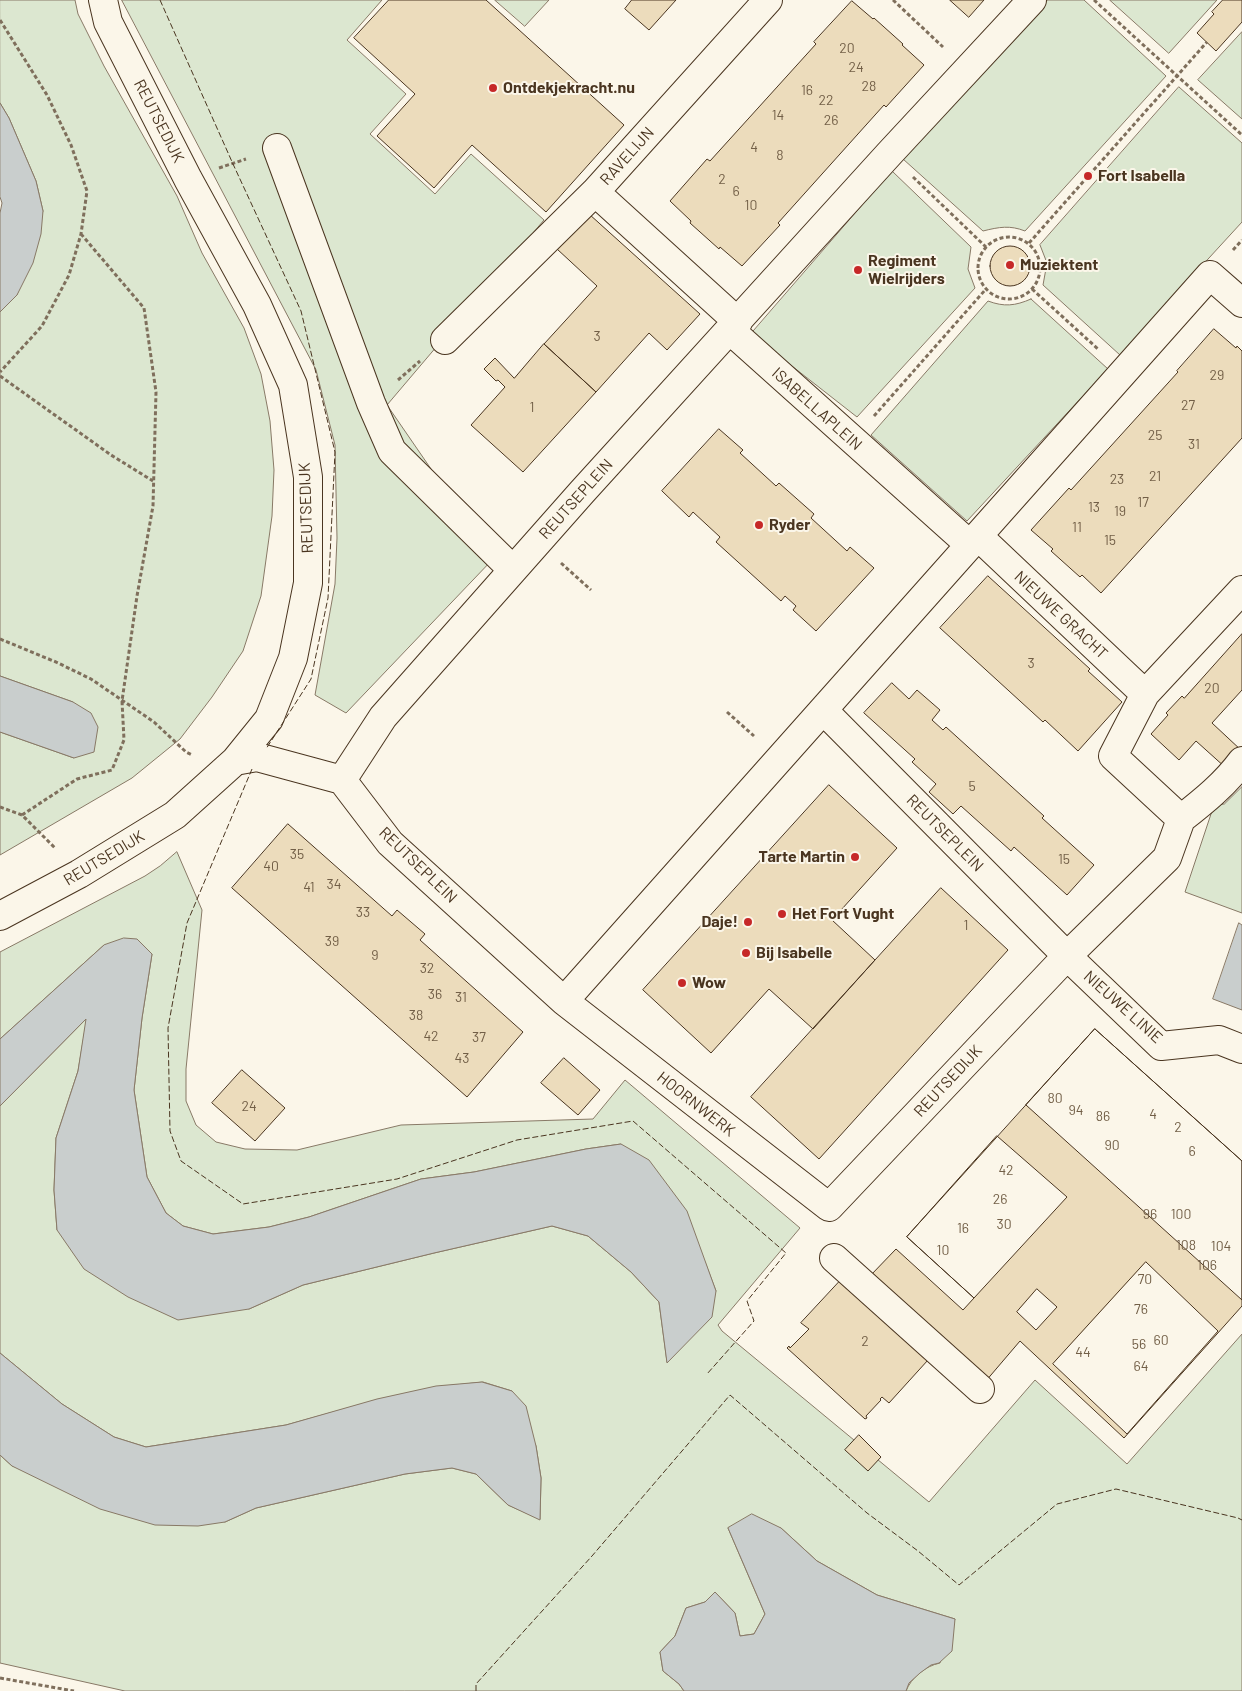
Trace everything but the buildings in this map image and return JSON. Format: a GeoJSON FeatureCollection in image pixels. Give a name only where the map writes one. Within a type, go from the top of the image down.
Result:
{"type":"FeatureCollection","features":[{"type":"Feature","properties":{"kind":"street","name":"REUTSEDIJK"},"geometry":{"type":"LineString","coordinates":[[0,916],[80,874],[175,815],[235,761],[269,719],[293,658],[308,583],[308,477],[293,385],[257,305],[188,179],[108,22],[103,0]]}},
{"type":"Feature","properties":{"kind":"street","name":"RAVELIJN"},"geometry":{"type":"LineString","coordinates":[[734,326],[595,192],[768,0]]}},
{"type":"Feature","properties":{"kind":"street"},"geometry":{"type":"LineString","coordinates":[[734,326],[888,154],[1032,0]]}},
{"type":"Feature","properties":{"kind":"street"},"geometry":{"type":"LineString","coordinates":[[278,148],[371,403],[392,451],[513,570]]}},
{"type":"Feature","properties":{"kind":"street"},"geometry":{"type":"LineString","coordinates":[[445,340],[595,192]]}},
{"type":"Feature","properties":{"kind":"street"},"geometry":{"type":"LineString","coordinates":[[564,1001],[1210,275],[1242,303]]}},
{"type":"Feature","properties":{"kind":"street","name":"ISABELLAPLEIN"},"geometry":{"type":"LineString","coordinates":[[734,326],[852,440],[974,540]]}},
{"type":"Feature","properties":{"kind":"street","name":"REUTSEPLEIN"},"geometry":{"type":"LineString","coordinates":[[564,1001],[390,843],[342,780],[383,716],[576,499],[734,326]]}},
{"type":"Feature","properties":{"kind":"street","name":"NIEUWE GRACHT"},"geometry":{"type":"LineString","coordinates":[[974,540],[1145,694]]}},
{"type":"Feature","properties":{"kind":"street"},"geometry":{"type":"LineString","coordinates":[[1181,819],[1113,756],[1145,694],[1242,591]]}},
{"type":"Feature","properties":{"kind":"street","name":"REUTSEPLEIN"},"geometry":{"type":"LineString","coordinates":[[822,710],[1067,956]]}},
{"type":"Feature","properties":{"kind":"street"},"geometry":{"type":"LineString","coordinates":[[235,761],[257,757],[342,780]]}},
{"type":"Feature","properties":{"kind":"street"},"geometry":{"type":"LineString","coordinates":[[1067,956],[1167,858],[1181,819],[1213,794],[1232,775],[1242,761]]}},
{"type":"Feature","properties":{"kind":"street","name":"REUTSEDIJK"},"geometry":{"type":"LineString","coordinates":[[829,1207],[1067,956]]}},
{"type":"Feature","properties":{"kind":"street","name":"NIEUWE LINIE"},"geometry":{"type":"LineString","coordinates":[[1067,956],[1161,1046],[1219,1040],[1242,1049]]}},
{"type":"Feature","properties":{"kind":"street","name":"HOORNWERK"},"geometry":{"type":"LineString","coordinates":[[564,1001],[829,1207]]}},
{"type":"Feature","properties":{"kind":"street"},"geometry":{"type":"LineString","coordinates":[[834,1258],[980,1390]]}},
{"type":"Feature","properties":{"kind":"path"},"geometry":{"type":"LineString","coordinates":[[893,0],[968,69]]}},
{"type":"Feature","properties":{"kind":"path"},"geometry":{"type":"LineString","coordinates":[[1094,0],[1242,135]]}},
{"type":"Feature","properties":{"kind":"path"},"geometry":{"type":"LineString","coordinates":[[0,20],[47,95],[71,145],[88,190],[81,234],[69,275],[42,326],[0,374],[111,455],[153,481]]}},
{"type":"Feature","properties":{"kind":"path"},"geometry":{"type":"LineString","coordinates":[[1029,243],[1207,42]]}},
{"type":"Feature","properties":{"kind":"path"},"geometry":{"type":"LineString","coordinates":[[188,179],[278,148]]}},
{"type":"Feature","properties":{"kind":"path"},"geometry":{"type":"LineString","coordinates":[[888,154],[986,247]]}},
{"type":"Feature","properties":{"kind":"path"},"geometry":{"type":"LineString","coordinates":[[22,815],[77,779],[112,770],[124,740],[122,701],[152,506],[156,392],[144,308],[81,234]]}},
{"type":"Feature","properties":{"kind":"path"},"geometry":{"type":"LineString","coordinates":[[1010,236],[1020,238],[1029,243],[1036,251],[1040,261],[1041,272],[1038,282],[1032,289],[1023,296],[1013,299],[1002,299],[986,289],[980,278],[978,268],[979,258],[986,247],[1000,238],[1010,236]]}},
{"type":"Feature","properties":{"kind":"path"},"geometry":{"type":"LineString","coordinates":[[852,440],[986,289]]}},
{"type":"Feature","properties":{"kind":"path"},"geometry":{"type":"LineString","coordinates":[[1032,289],[1123,372]]}},
{"type":"Feature","properties":{"kind":"path"},"geometry":{"type":"LineString","coordinates":[[371,403],[445,340]]}},
{"type":"Feature","properties":{"kind":"path"},"geometry":{"type":"LineString","coordinates":[[0,639],[91,679],[154,722],[186,752],[200,758],[235,761]]}},
{"type":"Feature","properties":{"kind":"path"},"geometry":{"type":"LineString","coordinates":[[0,807],[22,815],[80,874]]}},
{"type":"Feature","properties":{"kind":"path"},"geometry":{"type":"LineString","coordinates":[[0,1678],[74,1691]]}},
{"type":"Feature","properties":{"kind":"green space"},"geometry":{"type":"Polygon","coordinates":[[[0,0],[75,0],[78,14],[104,66],[177,196],[202,253],[244,328],[261,374],[270,421],[274,470],[272,516],[261,596],[243,651],[212,697],[180,739],[132,778],[0,855],[0,732],[74,758],[73,702],[0,676],[0,312],[17,295],[43,211],[36,181],[9,118],[0,103],[0,0]]]}},
{"type":"Feature","properties":{"kind":"green space"},"geometry":{"type":"Polygon","coordinates":[[[122,0],[382,0],[347,40],[406,94],[370,134],[435,194],[471,154],[544,220],[387,405],[493,559],[346,713],[315,695],[335,584],[337,538],[335,445],[316,370],[122,0]]]}},
{"type":"Feature","properties":{"kind":"green space"},"geometry":{"type":"Polygon","coordinates":[[[495,0],[549,0],[525,26],[495,0]]]}},
{"type":"Feature","properties":{"kind":"green space"},"geometry":{"type":"Polygon","coordinates":[[[1048,0],[1084,0],[1166,76],[1025,231],[1004,227],[983,231],[903,159],[1048,0]]]}},
{"type":"Feature","properties":{"kind":"green space"},"geometry":{"type":"Polygon","coordinates":[[[1110,0],[1217,0],[1169,53],[1110,0]]]}},
{"type":"Feature","properties":{"kind":"green space"},"geometry":{"type":"Polygon","coordinates":[[[1242,32],[1242,119],[1198,80],[1242,32]]]}},
{"type":"Feature","properties":{"kind":"green space"},"geometry":{"type":"Polygon","coordinates":[[[1179,87],[1242,143],[1242,222],[1120,355],[1043,285],[1047,263],[1040,245],[1179,87]]]}},
{"type":"Feature","properties":{"kind":"green space"},"geometry":{"type":"Polygon","coordinates":[[[892,171],[971,247],[968,269],[975,288],[857,417],[751,334],[892,171]]]}},
{"type":"Feature","properties":{"kind":"green space"},"geometry":{"type":"Polygon","coordinates":[[[1031,299],[1108,369],[967,521],[871,435],[988,301],[1010,305],[1031,299]]]}},
{"type":"Feature","properties":{"kind":"green space"},"geometry":{"type":"Polygon","coordinates":[[[1242,787],[1242,913],[1185,892],[1214,805],[1224,804],[1242,787]]]}},
{"type":"Feature","properties":{"kind":"green space"},"geometry":{"type":"Polygon","coordinates":[[[177,852],[202,910],[186,1069],[186,1101],[196,1125],[216,1142],[245,1149],[297,1150],[401,1125],[593,1119],[625,1080],[800,1228],[718,1325],[722,1331],[929,1502],[1035,1380],[1127,1464],[1242,1334],[1242,1691],[906,1691],[919,1673],[940,1663],[955,1619],[877,1595],[817,1561],[781,1528],[728,1528],[765,1614],[754,1634],[740,1636],[735,1613],[715,1592],[705,1602],[686,1608],[675,1636],[660,1652],[663,1671],[679,1684],[684,1691],[125,1691],[0,1663],[0,1455],[12,1466],[225,1522],[256,1508],[405,1474],[452,1468],[476,1474],[508,1505],[540,1519],[541,1478],[536,1446],[512,1391],[483,1382],[436,1387],[377,1400],[286,1425],[146,1447],[114,1437],[62,1404],[0,1353],[0,1106],[87,1018],[78,1071],[56,1138],[54,1190],[57,1230],[249,1309],[303,1285],[552,1226],[588,1236],[631,1272],[659,1302],[667,1362],[716,1291],[705,1262],[621,1144],[586,1149],[474,1172],[421,1179],[309,1217],[269,1227],[213,1234],[183,1226],[166,1213],[147,1177],[134,1090],[142,1018],[152,954],[104,945],[0,1039],[0,952],[145,876],[177,852]]]}},
{"type":"Feature","properties":{"kind":"shaded area"},"geometry":{"type":"Polygon","coordinates":[[[0,103],[9,118],[36,181],[43,211],[41,234],[33,263],[17,295],[0,312],[0,213],[2,203],[0,197],[0,103]]]}},
{"type":"Feature","properties":{"kind":"shaded area"},"geometry":{"type":"Polygon","coordinates":[[[0,676],[73,702],[91,713],[98,727],[94,752],[74,758],[0,732],[0,676]]]}},
{"type":"Feature","properties":{"kind":"shaded area"},"geometry":{"type":"Polygon","coordinates":[[[1239,923],[1242,925],[1242,1010],[1213,999],[1239,923]]]}},
{"type":"Feature","properties":{"kind":"shaded area"},"geometry":{"type":"Polygon","coordinates":[[[124,938],[137,939],[152,954],[142,1018],[134,1090],[147,1177],[166,1213],[183,1226],[213,1234],[269,1227],[309,1217],[421,1179],[474,1172],[586,1149],[621,1144],[649,1160],[687,1211],[716,1291],[712,1317],[667,1363],[659,1302],[631,1272],[588,1236],[552,1226],[303,1285],[249,1309],[178,1320],[128,1297],[84,1269],[57,1230],[54,1190],[56,1138],[78,1071],[86,1019],[0,1106],[0,1039],[104,945],[124,938]]]}},
{"type":"Feature","properties":{"kind":"shaded area"},"geometry":{"type":"Polygon","coordinates":[[[0,1353],[62,1404],[114,1437],[146,1447],[286,1425],[377,1399],[436,1386],[482,1382],[512,1391],[526,1406],[536,1446],[541,1478],[540,1520],[508,1505],[476,1474],[452,1468],[405,1474],[256,1508],[225,1522],[198,1526],[155,1525],[100,1509],[12,1466],[0,1455],[0,1353]]]}},
{"type":"Feature","properties":{"kind":"shaded area"},"geometry":{"type":"Polygon","coordinates":[[[752,1514],[781,1528],[817,1561],[877,1595],[955,1619],[952,1651],[939,1663],[931,1665],[920,1673],[909,1683],[906,1691],[684,1691],[679,1684],[663,1671],[660,1652],[675,1636],[686,1608],[705,1602],[715,1592],[735,1613],[740,1636],[754,1634],[765,1614],[728,1528],[752,1514]]]}},
{"type":"Feature","properties":{"kind":"fence"},"geometry":{"type":"LineString","coordinates":[[160,0],[301,311],[335,452],[328,598],[311,679],[266,749]]}},
{"type":"Feature","properties":{"kind":"fence"},"geometry":{"type":"LineString","coordinates":[[252,769],[187,923],[168,1028],[170,1131],[181,1161],[243,1204],[397,1179],[517,1140],[633,1121],[786,1253],[747,1301],[754,1321],[707,1374]]}},
{"type":"Feature","properties":{"kind":"fence"},"geometry":{"type":"LineString","coordinates":[[476,1691],[476,1684],[592,1556],[730,1395],[867,1513],[918,1551],[959,1585],[1057,1504],[1116,1489],[1242,1520]]}},
{"type":"Feature","properties":{"kind":"place","name":"Ontdekjekracht.nu"},"geometry":{"type":"Point","coordinates":[493,88]}},
{"type":"Feature","properties":{"kind":"place","name":"Fort Isabella"},"geometry":{"type":"Point","coordinates":[1088,176]}},
{"type":"Feature","properties":{"kind":"place","name":"Muziektent"},"geometry":{"type":"Point","coordinates":[1010,265]}},
{"type":"Feature","properties":{"kind":"place","name":"Regiment Wielrijders"},"geometry":{"type":"Point","coordinates":[858,270]}},
{"type":"Feature","properties":{"kind":"place","name":"Ryder"},"geometry":{"type":"Point","coordinates":[759,525]}},
{"type":"Feature","properties":{"kind":"place","name":"Tarte Martin"},"geometry":{"type":"Point","coordinates":[855,857]}},
{"type":"Feature","properties":{"kind":"place","name":"Het Fort Vught"},"geometry":{"type":"Point","coordinates":[782,914]}},
{"type":"Feature","properties":{"kind":"place","name":"Daje!"},"geometry":{"type":"Point","coordinates":[748,922]}},
{"type":"Feature","properties":{"kind":"place","name":"Bij Isabelle"},"geometry":{"type":"Point","coordinates":[746,953]}},
{"type":"Feature","properties":{"kind":"place","name":"Wow"},"geometry":{"type":"Point","coordinates":[682,983]}}]}
